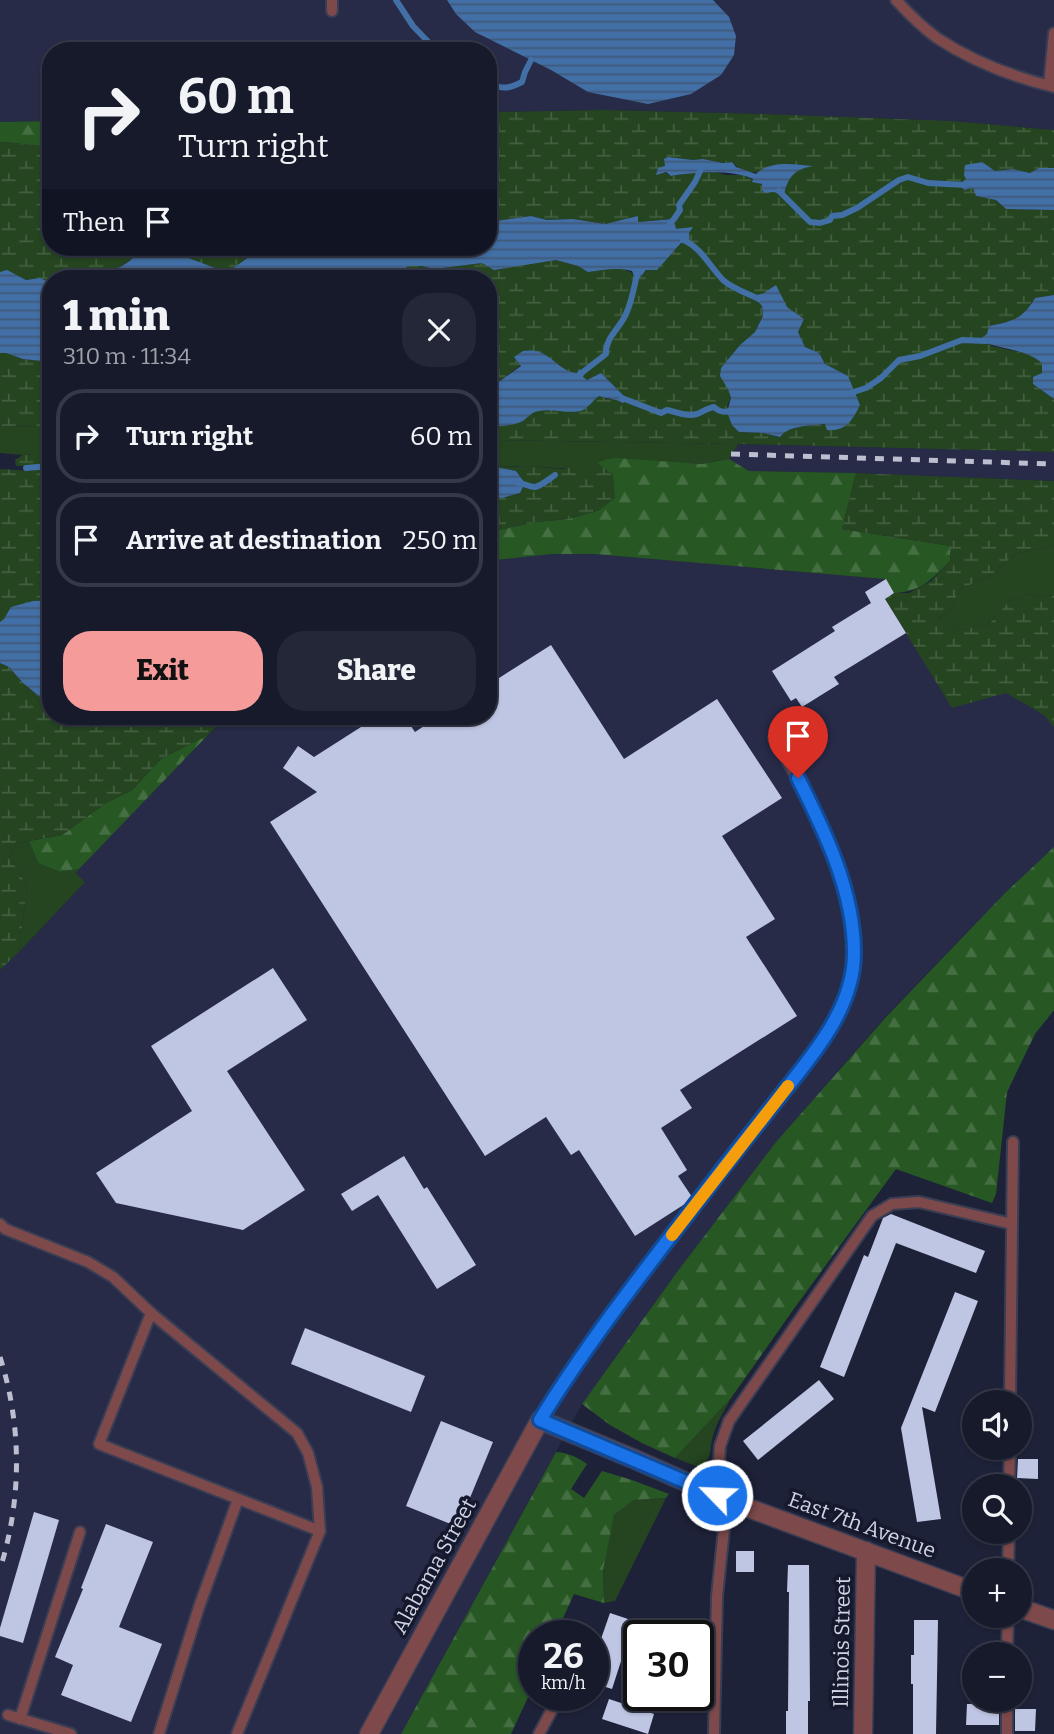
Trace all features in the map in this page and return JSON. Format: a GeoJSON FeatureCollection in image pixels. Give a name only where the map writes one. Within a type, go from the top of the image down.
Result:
{"type":"FeatureCollection","features":[{"type":"Feature","properties":{"kind":"street","name":"East 7th Avenue"},"geometry":{"type":"LineString","coordinates":[[540,1420],[722,1498],[962,1587]]}},
{"type":"Feature","properties":{"kind":"street","name":"Alabama Street"},"geometry":{"type":"LineString","coordinates":[[369,1734],[540,1420]]}},
{"type":"Feature","properties":{"kind":"street","name":"Illinois Street"},"geometry":{"type":"LineString","coordinates":[[863,1734],[866,1551]]}},
{"type":"Feature","properties":{"kind":"street"},"geometry":{"type":"LineString","coordinates":[[1032,1612],[1054,1620]]}},
{"type":"Feature","properties":{"kind":"lane"},"geometry":{"type":"LineString","coordinates":[[896,0],[935,36],[971,58],[1051,86],[1054,33]]}},
{"type":"Feature","properties":{"kind":"lane"},"geometry":{"type":"LineString","coordinates":[[540,1420],[559,1388],[639,1278],[807,1063],[845,998],[854,954],[847,895],[819,821],[774,738]]}},
{"type":"Feature","properties":{"kind":"lane"},"geometry":{"type":"LineString","coordinates":[[1010,1390],[1013,1142]]}},
{"type":"Feature","properties":{"kind":"lane"},"geometry":{"type":"LineString","coordinates":[[714,1734],[722,1498],[720,1446],[729,1421],[872,1216],[892,1204],[919,1202],[1012,1224]]}},
{"type":"Feature","properties":{"kind":"lane"},"geometry":{"type":"LineString","coordinates":[[0,1224],[5,1229],[88,1262],[113,1278],[151,1313],[297,1433],[308,1452],[317,1487],[320,1531],[237,1734]]}},
{"type":"Feature","properties":{"kind":"lane"},"geometry":{"type":"LineString","coordinates":[[151,1313],[99,1444],[320,1531]]}},
{"type":"Feature","properties":{"kind":"lane"},"geometry":{"type":"LineString","coordinates":[[159,1734],[199,1607],[239,1499]]}},
{"type":"Feature","properties":{"kind":"lane"},"geometry":{"type":"LineString","coordinates":[[20,1718],[80,1532]]}},
{"type":"Feature","properties":{"kind":"lane"},"geometry":{"type":"LineString","coordinates":[[539,1734],[551,1711]]}},
{"type":"Feature","properties":{"kind":"lane"},"geometry":{"type":"LineString","coordinates":[[1007,1712],[1007,1734]]}},
{"type":"Feature","properties":{"kind":"lane"},"geometry":{"type":"LineString","coordinates":[[8,1715],[71,1734]]}},
{"type":"Feature","properties":{"kind":"shaded area"},"geometry":{"type":"Polygon","coordinates":[[[0,0],[1054,0],[1054,130],[952,121],[765,114],[605,110],[497,112],[497,42],[42,42],[42,121],[0,122],[0,0]]]}},
{"type":"Feature","properties":{"kind":"shaded area"},"geometry":{"type":"Polygon","coordinates":[[[739,444],[1054,452],[1054,481],[749,471],[729,459],[739,444]]]}},
{"type":"Feature","properties":{"kind":"shaded area"},"geometry":{"type":"Polygon","coordinates":[[[552,554],[594,554],[886,579],[894,593],[885,599],[953,708],[1054,648],[1054,847],[1006,892],[885,1017],[776,1142],[680,1268],[582,1404],[401,1734],[0,1734],[0,970],[85,882],[75,872],[218,725],[497,725],[497,560],[552,554]]]}},
{"type":"Feature","properties":{"kind":"green space"},"geometry":{"type":"Polygon","coordinates":[[[605,110],[765,114],[952,121],[1054,130],[1054,168],[1039,168],[1030,173],[1005,169],[974,188],[976,196],[996,200],[1006,209],[1054,210],[1054,295],[1035,298],[1026,311],[1016,318],[989,326],[991,346],[1034,355],[1042,363],[1042,374],[1033,384],[1054,399],[1054,452],[497,440],[497,426],[521,422],[529,414],[539,410],[587,407],[599,395],[607,399],[627,399],[601,373],[588,380],[582,378],[586,371],[567,373],[557,363],[514,358],[521,365],[497,383],[497,270],[404,270],[408,266],[434,269],[482,263],[526,264],[556,260],[578,266],[588,272],[622,269],[639,279],[673,252],[692,228],[676,229],[674,219],[637,222],[638,216],[605,224],[573,219],[547,220],[531,216],[497,221],[497,112],[605,110]],[[668,157],[665,166],[658,169],[671,176],[716,172],[743,175],[784,196],[791,177],[802,168],[757,173],[739,168],[732,162],[668,157]],[[764,293],[754,296],[762,306],[763,316],[755,332],[721,368],[731,398],[727,406],[739,432],[779,437],[794,428],[826,424],[848,376],[825,364],[819,353],[805,347],[798,332],[804,319],[764,293]]]}},
{"type":"Feature","properties":{"kind":"green space"},"geometry":{"type":"Polygon","coordinates":[[[42,121],[42,146],[0,142],[0,122],[42,121]]]}},
{"type":"Feature","properties":{"kind":"green space"},"geometry":{"type":"Polygon","coordinates":[[[0,142],[42,146],[42,256],[135,256],[113,270],[42,270],[42,279],[26,280],[7,271],[0,272],[0,142]]]}},
{"type":"Feature","properties":{"kind":"green space"},"geometry":{"type":"Polygon","coordinates":[[[182,256],[250,256],[230,270],[220,270],[182,256]]]}},
{"type":"Feature","properties":{"kind":"green space"},"geometry":{"type":"Polygon","coordinates":[[[6,352],[23,359],[42,361],[42,427],[0,426],[0,353],[6,352]]]}},
{"type":"Feature","properties":{"kind":"green space"},"geometry":{"type":"Polygon","coordinates":[[[0,426],[42,427],[42,454],[0,453],[0,426]]]}},
{"type":"Feature","properties":{"kind":"green space"},"geometry":{"type":"Polygon","coordinates":[[[497,440],[739,444],[729,459],[702,464],[604,460],[576,468],[497,467],[497,440]]]}},
{"type":"Feature","properties":{"kind":"green space"},"geometry":{"type":"Polygon","coordinates":[[[42,454],[42,600],[33,601],[0,622],[0,469],[33,471],[30,466],[16,466],[15,460],[23,455],[42,454]]]}},
{"type":"Feature","properties":{"kind":"green space"},"geometry":{"type":"Polygon","coordinates":[[[615,458],[702,464],[729,459],[749,471],[856,473],[842,529],[951,546],[950,561],[919,587],[894,593],[885,579],[594,554],[552,554],[497,560],[497,530],[568,519],[600,510],[613,475],[597,463],[615,458]]]}},
{"type":"Feature","properties":{"kind":"green space"},"geometry":{"type":"Polygon","coordinates":[[[597,463],[613,475],[615,498],[600,510],[568,519],[497,530],[497,497],[520,493],[525,483],[516,471],[497,467],[562,469],[597,463]]]}},
{"type":"Feature","properties":{"kind":"green space"},"geometry":{"type":"Polygon","coordinates":[[[856,473],[1054,481],[1054,545],[1015,554],[990,576],[960,589],[948,613],[938,618],[960,630],[989,624],[1011,599],[1054,595],[1054,727],[1044,715],[1006,693],[952,708],[885,599],[894,593],[909,593],[931,581],[950,561],[951,546],[842,529],[856,473]]]}},
{"type":"Feature","properties":{"kind":"green space"},"geometry":{"type":"Polygon","coordinates":[[[1054,545],[1054,595],[1011,599],[989,624],[960,630],[938,618],[948,613],[960,589],[990,576],[1015,554],[1054,545]]]}},
{"type":"Feature","properties":{"kind":"green space"},"geometry":{"type":"Polygon","coordinates":[[[0,663],[9,667],[42,699],[42,725],[218,725],[208,735],[161,759],[132,790],[106,803],[62,835],[17,843],[10,858],[27,885],[19,952],[0,970],[0,663]]]}},
{"type":"Feature","properties":{"kind":"green space"},"geometry":{"type":"Polygon","coordinates":[[[208,735],[79,869],[60,872],[38,863],[29,841],[62,835],[106,803],[132,790],[161,759],[208,735]]]}},
{"type":"Feature","properties":{"kind":"green space"},"geometry":{"type":"Polygon","coordinates":[[[29,841],[38,863],[60,872],[79,869],[76,873],[85,882],[19,952],[27,885],[10,858],[17,843],[29,841]]]}},
{"type":"Feature","properties":{"kind":"green space"},"geometry":{"type":"Polygon","coordinates":[[[1054,847],[1054,1010],[1035,1034],[1007,1092],[996,1194],[992,1203],[896,1169],[731,1398],[675,1458],[610,1425],[582,1404],[680,1268],[776,1142],[886,1017],[1006,892],[1054,847]]]}},
{"type":"Feature","properties":{"kind":"green space"},"geometry":{"type":"Polygon","coordinates":[[[731,1398],[716,1426],[705,1464],[701,1468],[675,1458],[731,1398]]]}},
{"type":"Feature","properties":{"kind":"green space"},"geometry":{"type":"Polygon","coordinates":[[[556,1452],[573,1456],[587,1464],[571,1489],[584,1498],[602,1471],[669,1494],[666,1498],[634,1500],[614,1515],[603,1570],[604,1603],[574,1594],[562,1620],[518,1620],[518,1711],[522,1711],[511,1734],[401,1734],[556,1452]]]}},
{"type":"Feature","properties":{"kind":"green space"},"geometry":{"type":"Polygon","coordinates":[[[666,1498],[615,1601],[604,1603],[603,1564],[614,1515],[634,1500],[666,1498]]]}},
{"type":"Feature","properties":{"kind":"water"},"geometry":{"type":"Polygon","coordinates":[[[447,0],[713,0],[729,17],[736,36],[734,55],[721,75],[691,94],[648,104],[588,92],[475,32],[456,14],[447,0]]]}},
{"type":"Feature","properties":{"kind":"water"},"geometry":{"type":"Polygon","coordinates":[[[668,157],[732,162],[736,167],[756,174],[775,165],[813,166],[792,175],[784,196],[774,192],[765,193],[762,184],[734,174],[671,176],[666,172],[656,175],[658,168],[665,166],[664,159],[668,157]]]}},
{"type":"Feature","properties":{"kind":"water"},"geometry":{"type":"Polygon","coordinates":[[[982,162],[995,171],[1013,169],[1030,173],[1039,168],[1054,168],[1054,210],[1006,209],[996,200],[976,196],[973,188],[964,190],[960,184],[966,179],[965,165],[982,162]]]}},
{"type":"Feature","properties":{"kind":"water"},"geometry":{"type":"Polygon","coordinates":[[[531,216],[547,220],[573,219],[605,224],[638,216],[638,222],[674,219],[676,229],[693,227],[689,233],[690,243],[681,243],[657,270],[646,270],[636,280],[632,271],[615,269],[588,272],[578,266],[556,260],[494,270],[482,263],[434,269],[408,266],[404,270],[230,270],[250,256],[497,256],[497,221],[531,216]]]}},
{"type":"Feature","properties":{"kind":"water"},"geometry":{"type":"Polygon","coordinates":[[[135,256],[182,256],[220,270],[113,270],[135,256]]]}},
{"type":"Feature","properties":{"kind":"water"},"geometry":{"type":"Polygon","coordinates":[[[7,270],[26,280],[42,279],[42,361],[0,353],[0,272],[7,270]]]}},
{"type":"Feature","properties":{"kind":"water"},"geometry":{"type":"Polygon","coordinates":[[[776,285],[787,307],[804,319],[798,332],[805,347],[819,353],[825,364],[848,376],[860,405],[844,427],[827,430],[825,424],[800,427],[789,430],[780,437],[739,432],[732,425],[727,412],[731,398],[720,376],[721,368],[755,332],[763,316],[762,306],[753,296],[776,285]]]}},
{"type":"Feature","properties":{"kind":"water"},"geometry":{"type":"Polygon","coordinates":[[[1054,295],[1054,399],[1033,384],[1033,377],[1042,373],[1042,363],[1028,354],[979,340],[987,334],[989,326],[1021,315],[1035,298],[1054,295]]]}},
{"type":"Feature","properties":{"kind":"water"},"geometry":{"type":"Polygon","coordinates":[[[523,351],[541,352],[571,372],[586,370],[583,377],[587,380],[601,373],[628,400],[623,403],[599,396],[583,410],[539,411],[517,423],[497,425],[497,383],[521,366],[514,357],[523,351]]]}},
{"type":"Feature","properties":{"kind":"water"},"geometry":{"type":"Polygon","coordinates":[[[497,467],[516,471],[525,483],[520,493],[497,497],[497,467]]]}},
{"type":"Feature","properties":{"kind":"water"},"geometry":{"type":"Polygon","coordinates":[[[42,600],[42,699],[9,667],[0,663],[0,622],[11,607],[42,600]]]}},
{"type":"Feature","properties":{"kind":"building"},"geometry":{"type":"Polygon","coordinates":[[[886,579],[894,593],[885,599],[906,633],[834,677],[839,684],[802,707],[796,698],[791,701],[772,671],[835,631],[832,627],[871,603],[865,592],[886,579]]]}},
{"type":"Feature","properties":{"kind":"building"},"geometry":{"type":"Polygon","coordinates":[[[551,645],[624,759],[717,699],[782,798],[722,836],[775,919],[746,937],[797,1016],[680,1090],[692,1108],[661,1128],[687,1170],[678,1176],[692,1197],[635,1236],[579,1150],[571,1155],[546,1117],[485,1156],[270,822],[317,792],[283,768],[298,746],[314,757],[361,727],[360,725],[410,725],[415,732],[426,725],[497,725],[497,679],[551,645]]]}},
{"type":"Feature","properties":{"kind":"building"},"geometry":{"type":"Polygon","coordinates":[[[273,968],[307,1020],[227,1071],[305,1190],[243,1230],[116,1203],[96,1173],[192,1111],[151,1046],[273,968]]]}},
{"type":"Feature","properties":{"kind":"building"},"geometry":{"type":"Polygon","coordinates":[[[404,1156],[424,1189],[427,1187],[476,1265],[437,1289],[378,1195],[352,1211],[341,1194],[404,1156]]]}},
{"type":"Feature","properties":{"kind":"building"},"geometry":{"type":"Polygon","coordinates":[[[891,1214],[985,1251],[976,1273],[896,1243],[844,1377],[820,1367],[864,1255],[868,1257],[883,1218],[891,1214]]]}},
{"type":"Feature","properties":{"kind":"building"},"geometry":{"type":"Polygon","coordinates":[[[955,1292],[978,1301],[935,1412],[922,1407],[941,1519],[917,1522],[901,1428],[955,1292]]]}},
{"type":"Feature","properties":{"kind":"building"},"geometry":{"type":"Polygon","coordinates":[[[305,1328],[425,1376],[411,1412],[291,1364],[305,1328]]]}},
{"type":"Feature","properties":{"kind":"building"},"geometry":{"type":"Polygon","coordinates":[[[819,1380],[834,1399],[758,1460],[743,1441],[819,1380]]]}},
{"type":"Feature","properties":{"kind":"building"},"geometry":{"type":"Polygon","coordinates":[[[441,1421],[493,1442],[458,1527],[406,1506],[441,1421]]]}},
{"type":"Feature","properties":{"kind":"building"},"geometry":{"type":"Polygon","coordinates":[[[1038,1459],[1038,1479],[1032,1479],[1032,1474],[1017,1474],[1018,1460],[1038,1459]]]}},
{"type":"Feature","properties":{"kind":"building"},"geometry":{"type":"Polygon","coordinates":[[[34,1512],[59,1520],[23,1643],[0,1636],[0,1628],[34,1512]]]}},
{"type":"Feature","properties":{"kind":"building"},"geometry":{"type":"Polygon","coordinates":[[[106,1524],[153,1542],[119,1627],[162,1644],[131,1722],[61,1695],[73,1665],[55,1657],[106,1524]]]}},
{"type":"Feature","properties":{"kind":"building"},"geometry":{"type":"Polygon","coordinates":[[[736,1551],[754,1551],[754,1572],[736,1572],[736,1551]]]}},
{"type":"Feature","properties":{"kind":"building"},"geometry":{"type":"Polygon","coordinates":[[[788,1565],[809,1565],[808,1734],[786,1734],[788,1565]]]}},
{"type":"Feature","properties":{"kind":"building"},"geometry":{"type":"Polygon","coordinates":[[[610,1613],[631,1620],[623,1620],[623,1655],[612,1689],[609,1688],[608,1620],[610,1613]]]}},
{"type":"Feature","properties":{"kind":"building"},"geometry":{"type":"Polygon","coordinates":[[[914,1620],[938,1620],[936,1734],[913,1734],[911,1655],[914,1655],[914,1620]]]}},
{"type":"Feature","properties":{"kind":"building"},"geometry":{"type":"Polygon","coordinates":[[[609,1699],[623,1704],[623,1711],[645,1711],[654,1714],[648,1734],[602,1719],[605,1711],[609,1711],[609,1699]]]}},
{"type":"Feature","properties":{"kind":"building"},"geometry":{"type":"Polygon","coordinates":[[[1032,1709],[1036,1709],[1035,1731],[1015,1731],[1015,1712],[1032,1712],[1032,1709]]]}},
{"type":"Feature","properties":{"kind":"building"},"geometry":{"type":"Polygon","coordinates":[[[967,1712],[999,1712],[999,1725],[966,1725],[967,1712]]]}},
{"type":"Feature","properties":{"kind":"waterway"},"geometry":{"type":"LineString","coordinates":[[396,0],[413,26],[428,42]]}},
{"type":"Feature","properties":{"kind":"waterway"},"geometry":{"type":"LineString","coordinates":[[497,87],[513,86],[522,82],[531,60]]}},
{"type":"Feature","properties":{"kind":"waterway"},"geometry":{"type":"LineString","coordinates":[[670,223],[680,210],[679,205],[702,167]]}},
{"type":"Feature","properties":{"kind":"waterway"},"geometry":{"type":"LineString","coordinates":[[779,191],[810,222],[820,223],[857,208],[899,180],[908,177],[928,183],[965,185]]}},
{"type":"Feature","properties":{"kind":"waterway"},"geometry":{"type":"LineString","coordinates":[[683,240],[700,252],[727,283],[759,299]]}},
{"type":"Feature","properties":{"kind":"waterway"},"geometry":{"type":"LineString","coordinates":[[579,375],[606,354],[608,343],[628,309],[637,274]]}},
{"type":"Feature","properties":{"kind":"waterway"},"geometry":{"type":"LineString","coordinates":[[847,394],[866,388],[899,360],[920,356],[962,340],[986,341]]}},
{"type":"Feature","properties":{"kind":"waterway"},"geometry":{"type":"LineString","coordinates":[[622,398],[661,413],[667,410],[693,415],[714,407],[725,412],[733,411]]}},
{"type":"Feature","properties":{"kind":"waterway"},"geometry":{"type":"LineString","coordinates":[[26,468],[42,467]]}},
{"type":"Feature","properties":{"kind":"waterway"},"geometry":{"type":"LineString","coordinates":[[518,483],[535,487],[555,475]]}},
{"type":"Feature","properties":{"kind":"railway"},"geometry":{"type":"LineString","coordinates":[[731,454],[1054,464]]}},
{"type":"Feature","properties":{"kind":"railway"},"geometry":{"type":"LineString","coordinates":[[0,1357],[12,1409],[16,1463],[12,1516],[0,1569]]}},
{"type":"Feature","properties":{"kind":"slow traffic"},"geometry":{"type":"LineString","coordinates":[[672,1235],[788,1086]]}},
{"type":"Feature","properties":{"kind":"route"},"geometry":{"type":"LineString","coordinates":[[717,1495],[540,1420],[559,1388],[639,1278],[807,1063],[845,998],[854,954],[847,895],[819,821],[798,778]]}}]}
